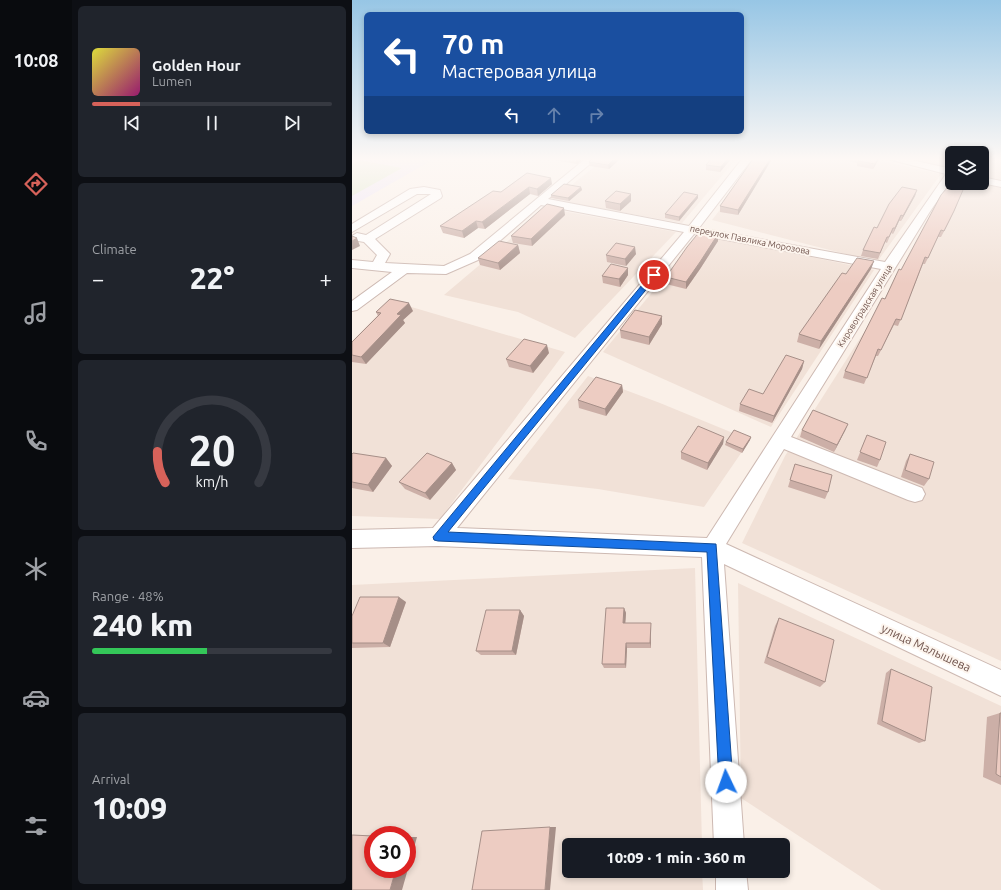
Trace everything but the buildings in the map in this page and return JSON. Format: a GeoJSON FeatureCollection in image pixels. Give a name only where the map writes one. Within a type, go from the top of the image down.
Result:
{"type":"FeatureCollection","features":[{"type":"Feature","properties":{"kind":"street"},"geometry":{"type":"LineString","coordinates":[[352,228],[398,201]]}},
{"type":"Feature","properties":{"kind":"street"},"geometry":{"type":"LineString","coordinates":[[368,239],[429,201]]}},
{"type":"Feature","properties":{"kind":"street","name":"переулок Павлика Морозова"},"geometry":{"type":"LineString","coordinates":[[539,201],[890,267]]}},
{"type":"Feature","properties":{"kind":"street"},"geometry":{"type":"LineString","coordinates":[[352,264],[404,269],[446,270],[474,257],[539,201]]}},
{"type":"Feature","properties":{"kind":"street"},"geometry":{"type":"LineString","coordinates":[[438,537],[714,201]]}},
{"type":"Feature","properties":{"kind":"street","name":"Кировоградская улица"},"geometry":{"type":"LineString","coordinates":[[712,548],[932,201]]}},
{"type":"Feature","properties":{"kind":"street"},"geometry":{"type":"LineString","coordinates":[[352,236],[368,239],[384,254],[376,267]]}},
{"type":"Feature","properties":{"kind":"street"},"geometry":{"type":"LineString","coordinates":[[352,307],[404,269]]}},
{"type":"Feature","properties":{"kind":"street"},"geometry":{"type":"LineString","coordinates":[[780,440],[915,494]]}},
{"type":"Feature","properties":{"kind":"street"},"geometry":{"type":"LineString","coordinates":[[352,539],[438,537],[712,548],[729,838]]}},
{"type":"Feature","properties":{"kind":"street","name":"улица Малышева"},"geometry":{"type":"LineString","coordinates":[[712,548],[1001,683]]}},
{"type":"Feature","properties":{"kind":"street"},"geometry":{"type":"LineString","coordinates":[[731,878],[732,890]]}},
{"type":"Feature","properties":{"kind":"shaded area"},"geometry":{"type":"Polygon","coordinates":[[[352,201],[362,201],[352,206],[352,201]]]}},
{"type":"Feature","properties":{"kind":"shaded area"},"geometry":{"type":"Polygon","coordinates":[[[556,201],[701,201],[682,223],[556,201]]]}},
{"type":"Feature","properties":{"kind":"shaded area"},"geometry":{"type":"Polygon","coordinates":[[[727,201],[922,201],[877,262],[712,220],[727,201]]]}},
{"type":"Feature","properties":{"kind":"shaded area"},"geometry":{"type":"Polygon","coordinates":[[[948,201],[1001,201],[1001,661],[742,543],[785,456],[948,201]]]}},
{"type":"Feature","properties":{"kind":"shaded area"},"geometry":{"type":"Polygon","coordinates":[[[547,208],[676,232],[575,338],[518,312],[444,295],[547,208]]]}},
{"type":"Feature","properties":{"kind":"shaded area"},"geometry":{"type":"Polygon","coordinates":[[[700,234],[874,270],[771,427],[603,352],[700,234]]]}},
{"type":"Feature","properties":{"kind":"shaded area"},"geometry":{"type":"Polygon","coordinates":[[[391,301],[565,352],[440,519],[352,516],[352,341],[391,301]]]}},
{"type":"Feature","properties":{"kind":"shaded area"},"geometry":{"type":"Polygon","coordinates":[[[588,376],[660,403],[750,440],[704,507],[598,489],[508,479],[588,376]]]}},
{"type":"Feature","properties":{"kind":"shaded area"},"geometry":{"type":"Polygon","coordinates":[[[695,568],[702,838],[562,838],[562,878],[702,878],[703,890],[352,890],[352,585],[695,568]]]}},
{"type":"Feature","properties":{"kind":"shaded area"},"geometry":{"type":"Polygon","coordinates":[[[738,583],[1001,706],[1001,890],[881,890],[741,798],[738,583]]]}},
{"type":"Feature","properties":{"kind":"route"},"geometry":{"type":"LineString","coordinates":[[654,275],[438,537],[712,548],[726,782]]}}]}
